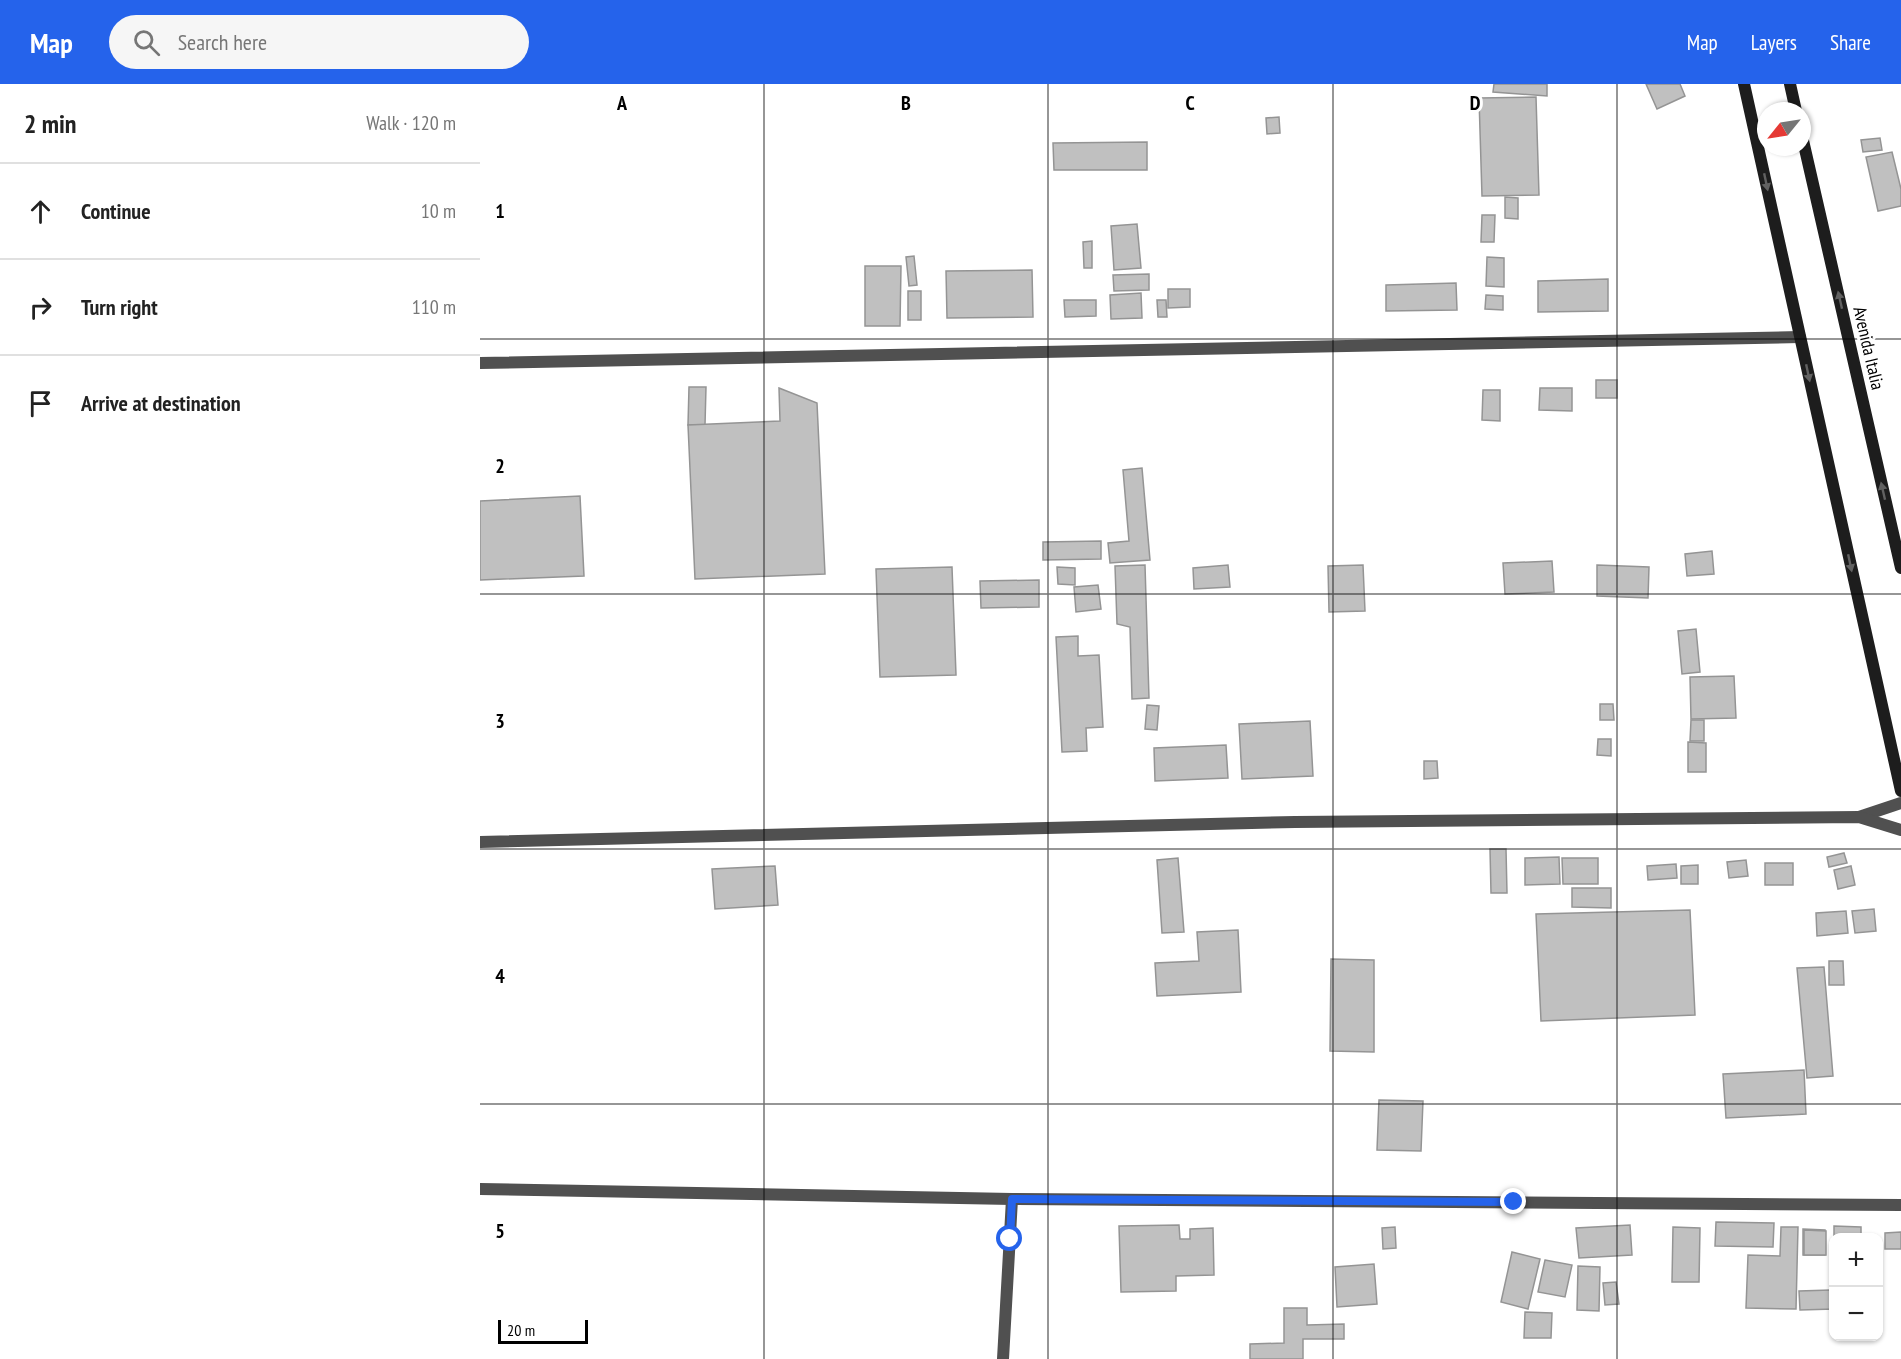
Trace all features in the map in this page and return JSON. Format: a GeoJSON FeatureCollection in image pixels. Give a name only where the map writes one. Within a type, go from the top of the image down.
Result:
{"type":"FeatureCollection","features":[{"type":"Feature","properties":{"kind":"main road"},"geometry":{"type":"LineString","coordinates":[[1744,84],[1901,791]]}},
{"type":"Feature","properties":{"kind":"main road"},"geometry":{"type":"LineString","coordinates":[[1790,84],[1794,102]]}},
{"type":"Feature","properties":{"kind":"main road","name":"Avenida Italia"},"geometry":{"type":"LineString","coordinates":[[1807,156],[1901,568]]}},
{"type":"Feature","properties":{"kind":"street"},"geometry":{"type":"LineString","coordinates":[[480,363],[1800,337]]}},
{"type":"Feature","properties":{"kind":"street"},"geometry":{"type":"LineString","coordinates":[[1858,817],[1901,803]]}},
{"type":"Feature","properties":{"kind":"street"},"geometry":{"type":"LineString","coordinates":[[480,842],[1295,822],[1858,817],[1901,830]]}},
{"type":"Feature","properties":{"kind":"street"},"geometry":{"type":"LineString","coordinates":[[480,1189],[1012,1199],[1901,1204]]}},
{"type":"Feature","properties":{"kind":"street"},"geometry":{"type":"LineString","coordinates":[[1003,1359],[1012,1199]]}},
{"type":"Feature","properties":{"kind":"building"},"geometry":{"type":"Polygon","coordinates":[[[1494,84],[1547,84],[1547,96],[1493,92],[1494,84]]]}},
{"type":"Feature","properties":{"kind":"building"},"geometry":{"type":"Polygon","coordinates":[[[1646,84],[1680,84],[1685,96],[1657,109],[1646,84]]]}},
{"type":"Feature","properties":{"kind":"building"},"geometry":{"type":"Polygon","coordinates":[[[1536,97],[1539,195],[1482,196],[1479,98],[1536,97]]]}},
{"type":"Feature","properties":{"kind":"building"},"geometry":{"type":"Polygon","coordinates":[[[1279,117],[1280,133],[1267,134],[1266,118],[1279,117]]]}},
{"type":"Feature","properties":{"kind":"building"},"geometry":{"type":"Polygon","coordinates":[[[1880,138],[1882,150],[1863,152],[1861,140],[1880,138]]]}},
{"type":"Feature","properties":{"kind":"building"},"geometry":{"type":"Polygon","coordinates":[[[1147,142],[1147,170],[1054,170],[1053,143],[1147,142]]]}},
{"type":"Feature","properties":{"kind":"building"},"geometry":{"type":"Polygon","coordinates":[[[1892,152],[1901,189],[1901,206],[1878,211],[1866,157],[1892,152]]]}},
{"type":"Feature","properties":{"kind":"building"},"geometry":{"type":"Polygon","coordinates":[[[1505,197],[1518,198],[1518,219],[1505,218],[1505,197]]]}},
{"type":"Feature","properties":{"kind":"building"},"geometry":{"type":"Polygon","coordinates":[[[1482,215],[1495,215],[1494,242],[1481,242],[1482,215]]]}},
{"type":"Feature","properties":{"kind":"building"},"geometry":{"type":"Polygon","coordinates":[[[1137,224],[1141,268],[1114,270],[1111,226],[1137,224]]]}},
{"type":"Feature","properties":{"kind":"building"},"geometry":{"type":"Polygon","coordinates":[[[1092,241],[1092,268],[1084,268],[1083,242],[1092,241]]]}},
{"type":"Feature","properties":{"kind":"building"},"geometry":{"type":"Polygon","coordinates":[[[914,256],[917,285],[909,286],[906,257],[914,256]]]}},
{"type":"Feature","properties":{"kind":"building"},"geometry":{"type":"Polygon","coordinates":[[[1487,257],[1504,258],[1504,287],[1486,286],[1487,257]]]}},
{"type":"Feature","properties":{"kind":"building"},"geometry":{"type":"Polygon","coordinates":[[[865,266],[901,266],[900,326],[865,326],[865,266]]]}},
{"type":"Feature","properties":{"kind":"building"},"geometry":{"type":"Polygon","coordinates":[[[1032,270],[1033,317],[947,318],[946,271],[1032,270]]]}},
{"type":"Feature","properties":{"kind":"building"},"geometry":{"type":"Polygon","coordinates":[[[1149,274],[1149,290],[1114,291],[1113,275],[1149,274]]]}},
{"type":"Feature","properties":{"kind":"building"},"geometry":{"type":"Polygon","coordinates":[[[1608,279],[1608,311],[1538,312],[1538,281],[1608,279]]]}},
{"type":"Feature","properties":{"kind":"building"},"geometry":{"type":"Polygon","coordinates":[[[1456,283],[1457,310],[1386,311],[1386,285],[1456,283]]]}},
{"type":"Feature","properties":{"kind":"building"},"geometry":{"type":"Polygon","coordinates":[[[1168,289],[1190,289],[1190,307],[1168,308],[1168,289]]]}},
{"type":"Feature","properties":{"kind":"building"},"geometry":{"type":"Polygon","coordinates":[[[908,291],[921,291],[921,320],[908,320],[908,291]]]}},
{"type":"Feature","properties":{"kind":"building"},"geometry":{"type":"Polygon","coordinates":[[[1141,293],[1142,318],[1111,319],[1110,295],[1141,293]]]}},
{"type":"Feature","properties":{"kind":"building"},"geometry":{"type":"Polygon","coordinates":[[[1486,295],[1503,296],[1503,310],[1485,309],[1486,295]]]}},
{"type":"Feature","properties":{"kind":"building"},"geometry":{"type":"Polygon","coordinates":[[[1064,300],[1096,300],[1096,316],[1065,317],[1064,300]]]}},
{"type":"Feature","properties":{"kind":"building"},"geometry":{"type":"Polygon","coordinates":[[[1157,300],[1166,300],[1167,317],[1158,317],[1157,300]]]}},
{"type":"Feature","properties":{"kind":"building"},"geometry":{"type":"Polygon","coordinates":[[[1596,380],[1617,380],[1617,398],[1596,398],[1596,380]]]}},
{"type":"Feature","properties":{"kind":"building"},"geometry":{"type":"Polygon","coordinates":[[[689,387],[706,387],[705,425],[688,425],[689,387]]]}},
{"type":"Feature","properties":{"kind":"building"},"geometry":{"type":"Polygon","coordinates":[[[779,388],[817,403],[825,574],[695,579],[688,425],[780,421],[779,388]]]}},
{"type":"Feature","properties":{"kind":"building"},"geometry":{"type":"Polygon","coordinates":[[[1540,388],[1572,388],[1572,411],[1539,410],[1540,388]]]}},
{"type":"Feature","properties":{"kind":"building"},"geometry":{"type":"Polygon","coordinates":[[[1483,390],[1500,390],[1500,421],[1482,420],[1483,390]]]}},
{"type":"Feature","properties":{"kind":"building"},"geometry":{"type":"Polygon","coordinates":[[[1142,468],[1150,560],[1110,563],[1108,543],[1129,541],[1123,470],[1142,468]]]}},
{"type":"Feature","properties":{"kind":"building"},"geometry":{"type":"Polygon","coordinates":[[[580,496],[584,576],[480,580],[480,501],[580,496]]]}},
{"type":"Feature","properties":{"kind":"building"},"geometry":{"type":"Polygon","coordinates":[[[1101,541],[1101,559],[1043,560],[1043,542],[1101,541]]]}},
{"type":"Feature","properties":{"kind":"building"},"geometry":{"type":"Polygon","coordinates":[[[1712,551],[1714,574],[1687,576],[1685,554],[1712,551]]]}},
{"type":"Feature","properties":{"kind":"building"},"geometry":{"type":"Polygon","coordinates":[[[1552,561],[1554,592],[1505,594],[1503,563],[1552,561]]]}},
{"type":"Feature","properties":{"kind":"building"},"geometry":{"type":"Polygon","coordinates":[[[1145,565],[1149,698],[1132,699],[1130,627],[1117,624],[1115,566],[1145,565]]]}},
{"type":"Feature","properties":{"kind":"building"},"geometry":{"type":"Polygon","coordinates":[[[1228,565],[1230,587],[1194,589],[1193,568],[1228,565]]]}},
{"type":"Feature","properties":{"kind":"building"},"geometry":{"type":"Polygon","coordinates":[[[1363,565],[1365,611],[1329,612],[1328,566],[1363,565]]]}},
{"type":"Feature","properties":{"kind":"building"},"geometry":{"type":"Polygon","coordinates":[[[1597,565],[1649,567],[1648,598],[1597,596],[1597,565]]]}},
{"type":"Feature","properties":{"kind":"building"},"geometry":{"type":"Polygon","coordinates":[[[952,567],[956,675],[880,677],[876,569],[952,567]]]}},
{"type":"Feature","properties":{"kind":"building"},"geometry":{"type":"Polygon","coordinates":[[[1057,567],[1075,568],[1075,585],[1058,584],[1057,567]]]}},
{"type":"Feature","properties":{"kind":"building"},"geometry":{"type":"Polygon","coordinates":[[[1039,580],[1039,607],[981,608],[980,581],[1039,580]]]}},
{"type":"Feature","properties":{"kind":"building"},"geometry":{"type":"Polygon","coordinates":[[[1098,585],[1101,609],[1076,612],[1074,587],[1098,585]]]}},
{"type":"Feature","properties":{"kind":"building"},"geometry":{"type":"Polygon","coordinates":[[[1696,629],[1700,672],[1682,674],[1678,631],[1696,629]]]}},
{"type":"Feature","properties":{"kind":"building"},"geometry":{"type":"Polygon","coordinates":[[[1078,636],[1078,656],[1099,655],[1103,727],[1086,728],[1087,751],[1062,752],[1056,637],[1078,636]]]}},
{"type":"Feature","properties":{"kind":"building"},"geometry":{"type":"Polygon","coordinates":[[[1734,676],[1736,718],[1691,719],[1690,677],[1734,676]]]}},
{"type":"Feature","properties":{"kind":"building"},"geometry":{"type":"Polygon","coordinates":[[[1600,704],[1613,704],[1614,720],[1600,720],[1600,704]]]}},
{"type":"Feature","properties":{"kind":"building"},"geometry":{"type":"Polygon","coordinates":[[[1147,705],[1159,706],[1157,730],[1145,729],[1147,705]]]}},
{"type":"Feature","properties":{"kind":"building"},"geometry":{"type":"Polygon","coordinates":[[[1691,720],[1704,720],[1704,741],[1690,741],[1691,720]]]}},
{"type":"Feature","properties":{"kind":"building"},"geometry":{"type":"Polygon","coordinates":[[[1310,721],[1313,776],[1242,779],[1239,724],[1310,721]]]}},
{"type":"Feature","properties":{"kind":"building"},"geometry":{"type":"Polygon","coordinates":[[[1598,739],[1611,739],[1611,756],[1597,755],[1598,739]]]}},
{"type":"Feature","properties":{"kind":"building"},"geometry":{"type":"Polygon","coordinates":[[[1688,742],[1706,743],[1706,772],[1688,772],[1688,742]]]}},
{"type":"Feature","properties":{"kind":"building"},"geometry":{"type":"Polygon","coordinates":[[[1226,745],[1228,778],[1155,781],[1154,748],[1226,745]]]}},
{"type":"Feature","properties":{"kind":"building"},"geometry":{"type":"Polygon","coordinates":[[[1424,761],[1437,761],[1438,778],[1424,779],[1424,761]]]}},
{"type":"Feature","properties":{"kind":"building"},"geometry":{"type":"Polygon","coordinates":[[[1490,849],[1506,849],[1507,893],[1491,893],[1490,849]]]}},
{"type":"Feature","properties":{"kind":"building"},"geometry":{"type":"Polygon","coordinates":[[[1844,853],[1847,863],[1829,867],[1827,857],[1844,853]]]}},
{"type":"Feature","properties":{"kind":"building"},"geometry":{"type":"Polygon","coordinates":[[[1559,857],[1560,884],[1525,885],[1525,858],[1559,857]]]}},
{"type":"Feature","properties":{"kind":"building"},"geometry":{"type":"Polygon","coordinates":[[[1178,858],[1184,932],[1162,933],[1157,860],[1178,858]]]}},
{"type":"Feature","properties":{"kind":"building"},"geometry":{"type":"Polygon","coordinates":[[[1562,858],[1598,858],[1598,884],[1563,884],[1562,858]]]}},
{"type":"Feature","properties":{"kind":"building"},"geometry":{"type":"Polygon","coordinates":[[[1746,860],[1748,876],[1729,878],[1727,862],[1746,860]]]}},
{"type":"Feature","properties":{"kind":"building"},"geometry":{"type":"Polygon","coordinates":[[[1765,863],[1793,863],[1793,885],[1765,885],[1765,863]]]}},
{"type":"Feature","properties":{"kind":"building"},"geometry":{"type":"Polygon","coordinates":[[[1676,864],[1677,878],[1648,880],[1647,866],[1676,864]]]}},
{"type":"Feature","properties":{"kind":"building"},"geometry":{"type":"Polygon","coordinates":[[[1698,865],[1698,884],[1681,884],[1681,866],[1698,865]]]}},
{"type":"Feature","properties":{"kind":"building"},"geometry":{"type":"Polygon","coordinates":[[[775,866],[778,905],[715,909],[712,869],[775,866]]]}},
{"type":"Feature","properties":{"kind":"building"},"geometry":{"type":"Polygon","coordinates":[[[1851,866],[1855,885],[1838,889],[1834,870],[1851,866]]]}},
{"type":"Feature","properties":{"kind":"building"},"geometry":{"type":"Polygon","coordinates":[[[1572,888],[1611,888],[1611,908],[1572,907],[1572,888]]]}},
{"type":"Feature","properties":{"kind":"building"},"geometry":{"type":"Polygon","coordinates":[[[1874,909],[1876,931],[1855,933],[1852,911],[1874,909]]]}},
{"type":"Feature","properties":{"kind":"building"},"geometry":{"type":"Polygon","coordinates":[[[1690,910],[1695,1015],[1541,1021],[1536,914],[1690,910]]]}},
{"type":"Feature","properties":{"kind":"building"},"geometry":{"type":"Polygon","coordinates":[[[1846,911],[1848,933],[1817,936],[1816,913],[1846,911]]]}},
{"type":"Feature","properties":{"kind":"building"},"geometry":{"type":"Polygon","coordinates":[[[1238,930],[1241,992],[1157,996],[1155,963],[1199,961],[1197,932],[1238,930]]]}},
{"type":"Feature","properties":{"kind":"building"},"geometry":{"type":"Polygon","coordinates":[[[1331,959],[1374,960],[1374,1052],[1330,1051],[1331,959]]]}},
{"type":"Feature","properties":{"kind":"building"},"geometry":{"type":"Polygon","coordinates":[[[1829,961],[1843,961],[1844,985],[1829,985],[1829,961]]]}},
{"type":"Feature","properties":{"kind":"building"},"geometry":{"type":"Polygon","coordinates":[[[1824,967],[1833,1076],[1807,1078],[1797,968],[1824,967]]]}},
{"type":"Feature","properties":{"kind":"building"},"geometry":{"type":"Polygon","coordinates":[[[1804,1070],[1806,1114],[1726,1118],[1723,1074],[1804,1070]]]}},
{"type":"Feature","properties":{"kind":"building"},"geometry":{"type":"Polygon","coordinates":[[[1379,1100],[1423,1101],[1421,1151],[1377,1150],[1379,1100]]]}},
{"type":"Feature","properties":{"kind":"building"},"geometry":{"type":"Polygon","coordinates":[[[1716,1222],[1774,1223],[1773,1247],[1715,1246],[1716,1222]]]}},
{"type":"Feature","properties":{"kind":"building"},"geometry":{"type":"Polygon","coordinates":[[[1179,1225],[1180,1239],[1190,1239],[1190,1229],[1213,1228],[1214,1275],[1176,1276],[1176,1291],[1121,1292],[1119,1226],[1179,1225]]]}},
{"type":"Feature","properties":{"kind":"building"},"geometry":{"type":"Polygon","coordinates":[[[1630,1225],[1632,1255],[1579,1258],[1576,1228],[1630,1225]]]}},
{"type":"Feature","properties":{"kind":"building"},"geometry":{"type":"Polygon","coordinates":[[[1834,1226],[1861,1227],[1861,1233],[1834,1233],[1834,1226]]]}},
{"type":"Feature","properties":{"kind":"building"},"geometry":{"type":"Polygon","coordinates":[[[1395,1227],[1396,1248],[1383,1249],[1382,1228],[1395,1227]]]}},
{"type":"Feature","properties":{"kind":"building"},"geometry":{"type":"Polygon","coordinates":[[[1673,1227],[1700,1228],[1699,1282],[1672,1282],[1673,1227]]]}},
{"type":"Feature","properties":{"kind":"building"},"geometry":{"type":"Polygon","coordinates":[[[1781,1227],[1798,1227],[1796,1309],[1746,1308],[1748,1255],[1780,1256],[1781,1227]]]}},
{"type":"Feature","properties":{"kind":"building"},"geometry":{"type":"Polygon","coordinates":[[[1803,1229],[1825,1230],[1825,1255],[1803,1255],[1803,1229]]]}},
{"type":"Feature","properties":{"kind":"building"},"geometry":{"type":"Polygon","coordinates":[[[1804,1230],[1826,1231],[1826,1255],[1804,1255],[1804,1230]]]}},
{"type":"Feature","properties":{"kind":"building"},"geometry":{"type":"Polygon","coordinates":[[[1901,1232],[1901,1249],[1885,1249],[1885,1233],[1901,1232]]]}},
{"type":"Feature","properties":{"kind":"building"},"geometry":{"type":"Polygon","coordinates":[[[1512,1252],[1540,1259],[1528,1309],[1501,1302],[1512,1252]]]}},
{"type":"Feature","properties":{"kind":"building"},"geometry":{"type":"Polygon","coordinates":[[[1545,1260],[1572,1265],[1565,1297],[1538,1292],[1545,1260]]]}},
{"type":"Feature","properties":{"kind":"building"},"geometry":{"type":"Polygon","coordinates":[[[1374,1264],[1377,1304],[1337,1307],[1335,1267],[1374,1264]]]}},
{"type":"Feature","properties":{"kind":"building"},"geometry":{"type":"Polygon","coordinates":[[[1578,1266],[1600,1267],[1599,1311],[1577,1310],[1578,1266]]]}},
{"type":"Feature","properties":{"kind":"building"},"geometry":{"type":"Polygon","coordinates":[[[1616,1282],[1619,1304],[1605,1305],[1603,1283],[1616,1282]]]}},
{"type":"Feature","properties":{"kind":"building"},"geometry":{"type":"Polygon","coordinates":[[[1829,1290],[1829,1309],[1800,1310],[1799,1291],[1829,1290]]]}},
{"type":"Feature","properties":{"kind":"building"},"geometry":{"type":"Polygon","coordinates":[[[1284,1308],[1307,1308],[1307,1325],[1344,1324],[1344,1339],[1303,1339],[1303,1359],[1250,1359],[1250,1344],[1284,1343],[1284,1308]]]}},
{"type":"Feature","properties":{"kind":"building"},"geometry":{"type":"Polygon","coordinates":[[[1525,1312],[1552,1313],[1551,1338],[1524,1338],[1525,1312]]]}},
{"type":"Feature","properties":{"kind":"route"},"geometry":{"type":"LineString","coordinates":[[1010,1239],[1012,1199],[1514,1202]]}}]}
